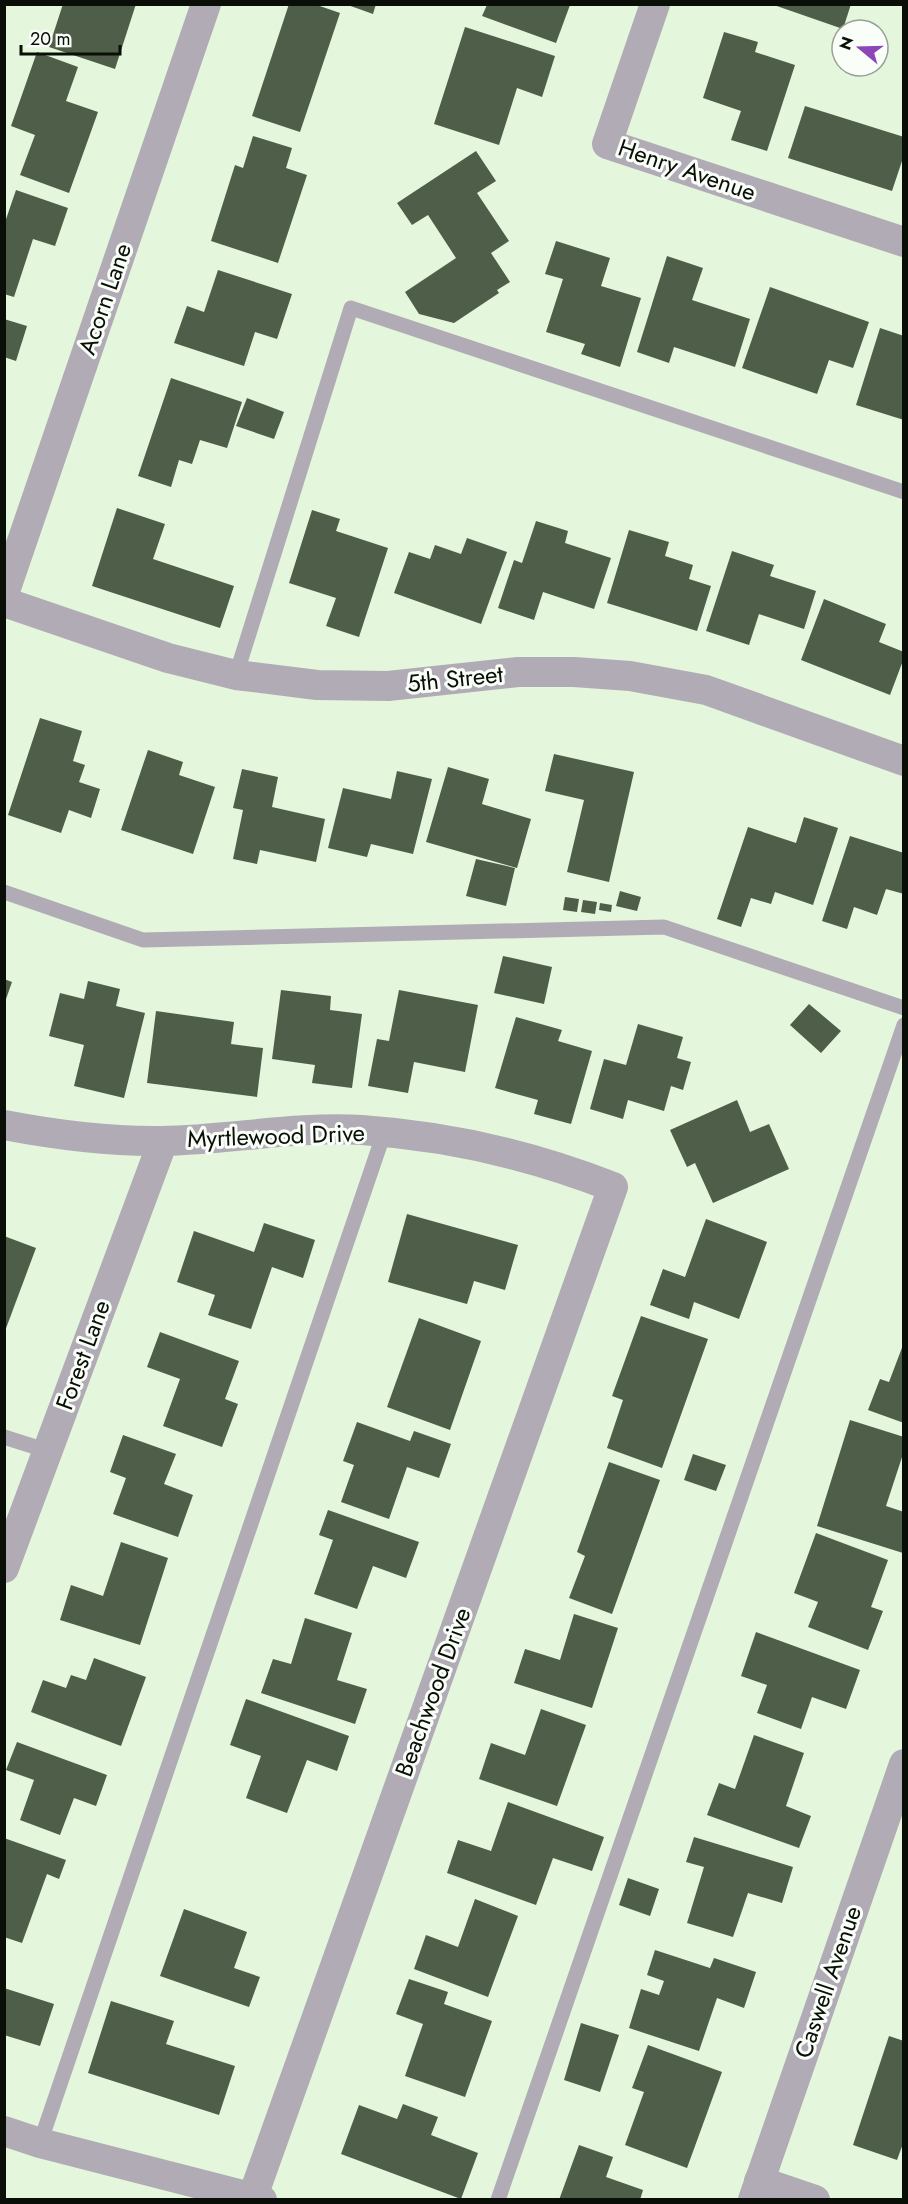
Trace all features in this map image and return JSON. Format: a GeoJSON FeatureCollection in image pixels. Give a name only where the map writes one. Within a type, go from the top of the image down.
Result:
{"type":"FeatureCollection","features":[{"type":"Feature","properties":{"kind":"street","name":"Acorn Lane"},"geometry":{"type":"LineString","coordinates":[[4,594],[207,4]]}},
{"type":"Feature","properties":{"kind":"street","name":"Henry Avenue"},"geometry":{"type":"LineString","coordinates":[[655,4],[607,144],[903,242]]}},
{"type":"Feature","properties":{"kind":"street","name":"5th Street"},"geometry":{"type":"LineString","coordinates":[[4,602],[168,658],[236,675],[317,685],[388,686],[518,672],[574,672],[630,676],[706,690],[903,761]]}},
{"type":"Feature","properties":{"kind":"street","name":"Myrtlewood Drive"},"geometry":{"type":"LineString","coordinates":[[4,1125],[57,1135],[130,1141],[214,1138],[286,1131],[361,1130],[447,1139],[496,1149],[579,1174],[613,1187]]}},
{"type":"Feature","properties":{"kind":"street","name":"Forest Lane"},"geometry":{"type":"LineString","coordinates":[[4,1568],[13,1522],[48,1452],[163,1141]]}},
{"type":"Feature","properties":{"kind":"street","name":"Beachwood Drive"},"geometry":{"type":"LineString","coordinates":[[257,2198],[613,1187]]}},
{"type":"Feature","properties":{"kind":"street","name":"Caswell Avenue"},"geometry":{"type":"LineString","coordinates":[[756,2190],[896,1809],[903,1764]]}},
{"type":"Feature","properties":{"kind":"street"},"geometry":{"type":"LineString","coordinates":[[4,2131],[40,2143],[257,2198]]}},
{"type":"Feature","properties":{"kind":"street"},"geometry":{"type":"LineString","coordinates":[[756,2190],[815,2199]]}},
{"type":"Feature","properties":{"kind":"lane"},"geometry":{"type":"LineString","coordinates":[[236,675],[351,308],[903,492]]}},
{"type":"Feature","properties":{"kind":"lane"},"geometry":{"type":"LineString","coordinates":[[4,892],[143,940],[664,927],[903,1008]]}},
{"type":"Feature","properties":{"kind":"lane"},"geometry":{"type":"LineString","coordinates":[[498,2199],[903,1025]]}},
{"type":"Feature","properties":{"kind":"lane"},"geometry":{"type":"LineString","coordinates":[[40,2143],[384,1133]]}},
{"type":"Feature","properties":{"kind":"lane"},"geometry":{"type":"LineString","coordinates":[[4,1437],[48,1452]]}},
{"type":"Feature","properties":{"kind":"building"},"geometry":{"type":"Polygon","coordinates":[[[63,4],[136,4],[115,69],[49,47],[63,4]]]}},
{"type":"Feature","properties":{"kind":"building"},"geometry":{"type":"Polygon","coordinates":[[[289,4],[314,4],[340,13],[300,132],[252,116],[289,4]]]}},
{"type":"Feature","properties":{"kind":"building"},"geometry":{"type":"Polygon","coordinates":[[[345,4],[376,4],[373,14],[345,4]]]}},
{"type":"Feature","properties":{"kind":"building"},"geometry":{"type":"Polygon","coordinates":[[[771,4],[851,4],[847,18],[830,18],[830,24],[771,4]]]}},
{"type":"Feature","properties":{"kind":"building"},"geometry":{"type":"Polygon","coordinates":[[[487,5],[570,5],[556,43],[482,16],[487,5]]]}},
{"type":"Feature","properties":{"kind":"building"},"geometry":{"type":"Polygon","coordinates":[[[465,27],[555,56],[542,97],[517,88],[499,145],[434,124],[465,27]]]}},
{"type":"Feature","properties":{"kind":"building"},"geometry":{"type":"Polygon","coordinates":[[[724,32],[758,42],[755,52],[795,65],[767,151],[731,140],[741,111],[703,98],[724,32]]]}},
{"type":"Feature","properties":{"kind":"building"},"geometry":{"type":"Polygon","coordinates":[[[37,52],[78,67],[66,101],[98,112],[69,193],[20,175],[35,135],[11,126],[37,52]]]}},
{"type":"Feature","properties":{"kind":"building"},"geometry":{"type":"Polygon","coordinates":[[[805,106],[904,137],[904,155],[892,191],[788,158],[805,106]]]}},
{"type":"Feature","properties":{"kind":"building"},"geometry":{"type":"Polygon","coordinates":[[[253,136],[292,148],[286,168],[307,175],[278,263],[211,241],[235,165],[243,168],[253,136]]]}},
{"type":"Feature","properties":{"kind":"building"},"geometry":{"type":"Polygon","coordinates":[[[476,151],[496,181],[477,193],[509,241],[491,253],[510,282],[497,290],[499,293],[454,323],[419,314],[405,292],[456,258],[428,215],[412,225],[397,203],[476,151]]]}},
{"type":"Feature","properties":{"kind":"building"},"geometry":{"type":"Polygon","coordinates":[[[16,190],[68,208],[55,246],[33,239],[14,297],[4,294],[4,225],[16,190]]]}},
{"type":"Feature","properties":{"kind":"building"},"geometry":{"type":"Polygon","coordinates":[[[556,241],[610,258],[601,286],[641,298],[620,367],[581,354],[585,344],[546,332],[563,279],[545,274],[556,241]]]}},
{"type":"Feature","properties":{"kind":"building"},"geometry":{"type":"Polygon","coordinates":[[[667,256],[703,268],[692,300],[750,319],[735,367],[674,347],[669,363],[637,352],[667,256]]]}},
{"type":"Feature","properties":{"kind":"building"},"geometry":{"type":"Polygon","coordinates":[[[218,270],[292,294],[277,339],[255,332],[244,366],[174,343],[187,306],[204,312],[218,270]]]}},
{"type":"Feature","properties":{"kind":"building"},"geometry":{"type":"Polygon","coordinates":[[[770,287],[869,322],[853,368],[829,360],[817,394],[742,368],[770,287]]]}},
{"type":"Feature","properties":{"kind":"building"},"geometry":{"type":"Polygon","coordinates":[[[4,319],[27,326],[16,361],[4,357],[4,319]]]}},
{"type":"Feature","properties":{"kind":"building"},"geometry":{"type":"Polygon","coordinates":[[[880,328],[904,336],[904,420],[856,405],[880,328]]]}},
{"type":"Feature","properties":{"kind":"building"},"geometry":{"type":"Polygon","coordinates":[[[171,378],[242,402],[227,448],[200,440],[192,464],[179,460],[171,487],[138,476],[171,378]]]}},
{"type":"Feature","properties":{"kind":"building"},"geometry":{"type":"Polygon","coordinates":[[[247,398],[284,412],[274,439],[236,426],[247,398]]]}},
{"type":"Feature","properties":{"kind":"building"},"geometry":{"type":"Polygon","coordinates":[[[117,508],[165,524],[153,559],[234,586],[220,628],[92,586],[117,508]]]}},
{"type":"Feature","properties":{"kind":"building"},"geometry":{"type":"Polygon","coordinates":[[[312,510],[340,519],[336,531],[388,548],[359,637],[326,626],[336,598],[289,583],[312,510]]]}},
{"type":"Feature","properties":{"kind":"building"},"geometry":{"type":"Polygon","coordinates":[[[536,521],[568,531],[565,543],[611,558],[594,609],[543,592],[534,620],[498,608],[514,560],[522,563],[536,521]]]}},
{"type":"Feature","properties":{"kind":"building"},"geometry":{"type":"Polygon","coordinates":[[[629,530],[669,542],[665,556],[693,565],[689,579],[711,586],[697,631],[607,603],[629,530]]]}},
{"type":"Feature","properties":{"kind":"building"},"geometry":{"type":"Polygon","coordinates":[[[467,538],[507,552],[481,624],[394,593],[409,552],[430,559],[435,545],[461,554],[467,538]]]}},
{"type":"Feature","properties":{"kind":"building"},"geometry":{"type":"Polygon","coordinates":[[[732,551],[774,565],[770,576],[816,591],[804,629],[759,614],[749,645],[706,631],[732,551]]]}},
{"type":"Feature","properties":{"kind":"building"},"geometry":{"type":"Polygon","coordinates":[[[824,599],[886,624],[879,642],[904,652],[904,658],[890,695],[801,660],[824,599]]]}},
{"type":"Feature","properties":{"kind":"building"},"geometry":{"type":"Polygon","coordinates":[[[40,718],[82,731],[73,761],[85,765],[79,782],[100,789],[91,818],[69,810],[61,833],[8,815],[40,718]]]}},
{"type":"Feature","properties":{"kind":"building"},"geometry":{"type":"Polygon","coordinates":[[[148,750],[183,762],[179,775],[215,787],[193,854],[121,830],[148,750]]]}},
{"type":"Feature","properties":{"kind":"building"},"geometry":{"type":"Polygon","coordinates":[[[554,754],[634,772],[609,882],[567,872],[584,800],[545,791],[554,754]]]}},
{"type":"Feature","properties":{"kind":"building"},"geometry":{"type":"Polygon","coordinates":[[[448,767],[489,779],[482,804],[531,819],[517,868],[426,842],[448,767]]]}},
{"type":"Feature","properties":{"kind":"building"},"geometry":{"type":"Polygon","coordinates":[[[242,769],[278,777],[272,807],[325,819],[316,862],[260,850],[257,864],[233,859],[243,810],[233,808],[242,769]]]}},
{"type":"Feature","properties":{"kind":"building"},"geometry":{"type":"Polygon","coordinates":[[[397,771],[432,779],[413,854],[371,844],[367,857],[328,848],[343,788],[391,799],[397,771]]]}},
{"type":"Feature","properties":{"kind":"building"},"geometry":{"type":"Polygon","coordinates":[[[804,817],[838,828],[813,905],[775,892],[771,904],[751,898],[741,927],[717,919],[748,827],[796,843],[804,817]]]}},
{"type":"Feature","properties":{"kind":"building"},"geometry":{"type":"Polygon","coordinates":[[[850,836],[904,853],[904,894],[886,889],[877,915],[854,907],[847,929],[822,921],[850,836]]]}},
{"type":"Feature","properties":{"kind":"building"},"geometry":{"type":"Polygon","coordinates":[[[476,859],[515,868],[506,906],[466,896],[476,859]]]}},
{"type":"Feature","properties":{"kind":"building"},"geometry":{"type":"Polygon","coordinates":[[[620,891],[641,897],[637,911],[616,906],[620,891]]]}},
{"type":"Feature","properties":{"kind":"building"},"geometry":{"type":"Polygon","coordinates":[[[565,897],[579,899],[577,912],[563,910],[565,897]]]}},
{"type":"Feature","properties":{"kind":"building"},"geometry":{"type":"Polygon","coordinates":[[[583,900],[597,902],[595,914],[581,912],[583,900]]]}},
{"type":"Feature","properties":{"kind":"building"},"geometry":{"type":"Polygon","coordinates":[[[600,903],[612,905],[611,912],[599,910],[600,903]]]}},
{"type":"Feature","properties":{"kind":"building"},"geometry":{"type":"Polygon","coordinates":[[[503,956],[552,967],[544,1004],[494,993],[503,956]]]}},
{"type":"Feature","properties":{"kind":"building"},"geometry":{"type":"Polygon","coordinates":[[[4,979],[12,982],[5,1002],[4,1002],[4,979]]]}},
{"type":"Feature","properties":{"kind":"building"},"geometry":{"type":"Polygon","coordinates":[[[88,981],[120,989],[116,1006],[145,1013],[124,1098],[74,1086],[84,1045],[49,1036],[60,993],[84,999],[88,981]]]}},
{"type":"Feature","properties":{"kind":"building"},"geometry":{"type":"Polygon","coordinates":[[[281,990],[331,996],[330,1010],[362,1014],[352,1088],[312,1083],[315,1065],[272,1059],[281,990]]]}},
{"type":"Feature","properties":{"kind":"building"},"geometry":{"type":"Polygon","coordinates":[[[399,990],[478,1005],[465,1072],[414,1062],[408,1093],[368,1086],[377,1039],[389,1041],[399,990]]]}},
{"type":"Feature","properties":{"kind":"building"},"geometry":{"type":"Polygon","coordinates":[[[809,1004],[841,1031],[821,1053],[790,1025],[809,1004]]]}},
{"type":"Feature","properties":{"kind":"building"},"geometry":{"type":"Polygon","coordinates":[[[156,1011],[234,1022],[231,1044],[263,1048],[257,1097],[147,1083],[156,1011]]]}},
{"type":"Feature","properties":{"kind":"building"},"geometry":{"type":"Polygon","coordinates":[[[516,1017],[562,1030],[558,1041],[592,1051],[571,1124],[534,1114],[538,1100],[495,1088],[516,1017]]]}},
{"type":"Feature","properties":{"kind":"building"},"geometry":{"type":"Polygon","coordinates":[[[638,1024],[683,1037],[677,1058],[691,1062],[683,1090],[671,1086],[664,1111],[628,1100],[623,1119],[590,1109],[604,1059],[626,1065],[638,1024]]]}},
{"type":"Feature","properties":{"kind":"building"},"geometry":{"type":"Polygon","coordinates":[[[737,1100],[750,1132],[769,1124],[789,1169],[713,1203],[695,1163],[687,1167],[670,1130],[737,1100]]]}},
{"type":"Feature","properties":{"kind":"building"},"geometry":{"type":"Polygon","coordinates":[[[407,1214],[518,1245],[505,1290],[474,1281],[467,1304],[388,1282],[407,1214]]]}},
{"type":"Feature","properties":{"kind":"building"},"geometry":{"type":"Polygon","coordinates":[[[706,1219],[767,1242],[739,1319],[694,1302],[689,1319],[650,1305],[663,1269],[685,1277],[706,1219]]]}},
{"type":"Feature","properties":{"kind":"building"},"geometry":{"type":"Polygon","coordinates":[[[264,1223],[315,1240],[303,1278],[272,1267],[251,1329],[208,1315],[215,1295],[177,1282],[194,1231],[254,1252],[264,1223]]]}},
{"type":"Feature","properties":{"kind":"building"},"geometry":{"type":"Polygon","coordinates":[[[4,1236],[36,1248],[5,1331],[4,1331],[4,1236]]]}},
{"type":"Feature","properties":{"kind":"building"},"geometry":{"type":"Polygon","coordinates":[[[641,1316],[708,1339],[662,1468],[607,1448],[623,1400],[612,1396],[641,1316]]]}},
{"type":"Feature","properties":{"kind":"building"},"geometry":{"type":"Polygon","coordinates":[[[419,1318],[481,1341],[450,1430],[387,1407],[419,1318]]]}},
{"type":"Feature","properties":{"kind":"building"},"geometry":{"type":"Polygon","coordinates":[[[160,1332],[239,1361],[225,1399],[238,1404],[222,1447],[163,1426],[180,1379],[147,1367],[160,1332]]]}},
{"type":"Feature","properties":{"kind":"building"},"geometry":{"type":"Polygon","coordinates":[[[903,1345],[904,1423],[868,1410],[880,1379],[889,1382],[903,1345]]]}},
{"type":"Feature","properties":{"kind":"building"},"geometry":{"type":"Polygon","coordinates":[[[850,1420],[904,1437],[904,1451],[886,1506],[904,1512],[903,1553],[817,1526],[850,1420]]]}},
{"type":"Feature","properties":{"kind":"building"},"geometry":{"type":"Polygon","coordinates":[[[357,1422],[410,1441],[414,1431],[451,1444],[439,1478],[407,1467],[389,1519],[341,1502],[354,1465],[343,1461],[357,1422]]]}},
{"type":"Feature","properties":{"kind":"building"},"geometry":{"type":"Polygon","coordinates":[[[123,1435],[176,1454],[164,1484],[193,1495],[178,1537],[113,1514],[126,1478],[110,1472],[123,1435]]]}},
{"type":"Feature","properties":{"kind":"building"},"geometry":{"type":"Polygon","coordinates":[[[693,1454],[726,1465],[716,1491],[684,1480],[693,1454]]]}},
{"type":"Feature","properties":{"kind":"building"},"geometry":{"type":"Polygon","coordinates":[[[609,1462],[660,1480],[612,1614],[569,1598],[585,1556],[577,1552],[609,1462]]]}},
{"type":"Feature","properties":{"kind":"building"},"geometry":{"type":"Polygon","coordinates":[[[328,1510],[419,1542],[406,1578],[373,1566],[357,1609],[314,1594],[333,1540],[319,1535],[328,1510]]]}},
{"type":"Feature","properties":{"kind":"building"},"geometry":{"type":"Polygon","coordinates":[[[816,1533],[888,1560],[871,1607],[883,1611],[868,1650],[808,1627],[818,1602],[794,1593],[816,1533]]]}},
{"type":"Feature","properties":{"kind":"building"},"geometry":{"type":"Polygon","coordinates":[[[121,1542],[168,1558],[140,1645],[60,1620],[71,1585],[103,1596],[121,1542]]]}},
{"type":"Feature","properties":{"kind":"building"},"geometry":{"type":"Polygon","coordinates":[[[574,1614],[618,1628],[592,1708],[514,1683],[525,1649],[560,1660],[574,1614]]]}},
{"type":"Feature","properties":{"kind":"building"},"geometry":{"type":"Polygon","coordinates":[[[305,1618],[352,1633],[337,1680],[367,1689],[355,1724],[261,1693],[273,1659],[291,1664],[305,1618]]]}},
{"type":"Feature","properties":{"kind":"building"},"geometry":{"type":"Polygon","coordinates":[[[756,1632],[860,1670],[846,1709],[812,1697],[801,1729],[757,1713],[767,1685],[741,1676],[756,1632]]]}},
{"type":"Feature","properties":{"kind":"building"},"geometry":{"type":"Polygon","coordinates":[[[94,1658],[146,1677],[121,1746],[31,1712],[43,1680],[66,1688],[71,1675],[86,1680],[94,1658]]]}},
{"type":"Feature","properties":{"kind":"building"},"geometry":{"type":"Polygon","coordinates":[[[246,1699],[349,1736],[337,1771],[307,1760],[287,1813],[246,1798],[261,1756],[230,1745],[246,1699]]]}},
{"type":"Feature","properties":{"kind":"building"},"geometry":{"type":"Polygon","coordinates":[[[541,1709],[586,1725],[557,1806],[479,1779],[491,1743],[525,1755],[541,1709]]]}},
{"type":"Feature","properties":{"kind":"building"},"geometry":{"type":"Polygon","coordinates":[[[754,1735],[804,1753],[786,1806],[811,1816],[799,1848],[707,1815],[719,1783],[735,1789],[754,1735]]]}},
{"type":"Feature","properties":{"kind":"building"},"geometry":{"type":"Polygon","coordinates":[[[17,1742],[107,1775],[96,1806],[74,1798],[60,1835],[20,1820],[34,1780],[6,1770],[17,1742]]]}},
{"type":"Feature","properties":{"kind":"building"},"geometry":{"type":"Polygon","coordinates":[[[508,1802],[604,1837],[592,1871],[553,1858],[536,1905],[447,1873],[458,1840],[491,1851],[508,1802]]]}},
{"type":"Feature","properties":{"kind":"building"},"geometry":{"type":"Polygon","coordinates":[[[694,1837],[793,1867],[782,1903],[748,1893],[733,1937],[687,1923],[704,1867],[686,1862],[694,1837]]]}},
{"type":"Feature","properties":{"kind":"building"},"geometry":{"type":"Polygon","coordinates":[[[4,1838],[66,1860],[59,1879],[47,1874],[22,1943],[4,1937],[4,1838]]]}},
{"type":"Feature","properties":{"kind":"building"},"geometry":{"type":"Polygon","coordinates":[[[628,1878],[659,1889],[650,1916],[619,1905],[628,1878]]]}},
{"type":"Feature","properties":{"kind":"building"},"geometry":{"type":"Polygon","coordinates":[[[475,1899],[518,1916],[488,1997],[414,1969],[426,1935],[458,1947],[475,1899]]]}},
{"type":"Feature","properties":{"kind":"building"},"geometry":{"type":"Polygon","coordinates":[[[184,1909],[247,1932],[234,1968],[260,1977],[249,2007],[160,1976],[184,1909]]]}},
{"type":"Feature","properties":{"kind":"building"},"geometry":{"type":"Polygon","coordinates":[[[655,1950],[710,1968],[714,1958],[756,1972],[744,2008],[717,1998],[699,2051],[629,2028],[641,1989],[659,1995],[664,1981],[647,1975],[655,1950]]]}},
{"type":"Feature","properties":{"kind":"building"},"geometry":{"type":"Polygon","coordinates":[[[409,1979],[448,1992],[444,2004],[492,2021],[465,2097],[405,2076],[423,2024],[396,2014],[409,1979]]]}},
{"type":"Feature","properties":{"kind":"building"},"geometry":{"type":"Polygon","coordinates":[[[4,1988],[54,2004],[40,2046],[4,2035],[4,1988]]]}},
{"type":"Feature","properties":{"kind":"building"},"geometry":{"type":"Polygon","coordinates":[[[111,2001],[174,2021],[166,2044],[235,2066],[219,2115],[88,2073],[111,2001]]]}},
{"type":"Feature","properties":{"kind":"building"},"geometry":{"type":"Polygon","coordinates":[[[581,2023],[619,2035],[600,2092],[564,2080],[581,2023]]]}},
{"type":"Feature","properties":{"kind":"building"},"geometry":{"type":"Polygon","coordinates":[[[889,2036],[904,2041],[904,2141],[897,2160],[853,2145],[889,2036]]]}},
{"type":"Feature","properties":{"kind":"building"},"geometry":{"type":"Polygon","coordinates":[[[648,2045],[722,2072],[687,2168],[625,2145],[644,2092],[632,2088],[648,2045]]]}},
{"type":"Feature","properties":{"kind":"building"},"geometry":{"type":"Polygon","coordinates":[[[403,2104],[438,2117],[431,2135],[478,2153],[461,2199],[341,2154],[359,2105],[397,2119],[403,2104]]]}},
{"type":"Feature","properties":{"kind":"building"},"geometry":{"type":"Polygon","coordinates":[[[579,2145],[613,2157],[606,2177],[643,2190],[640,2200],[559,2200],[579,2145]]]}}]}
